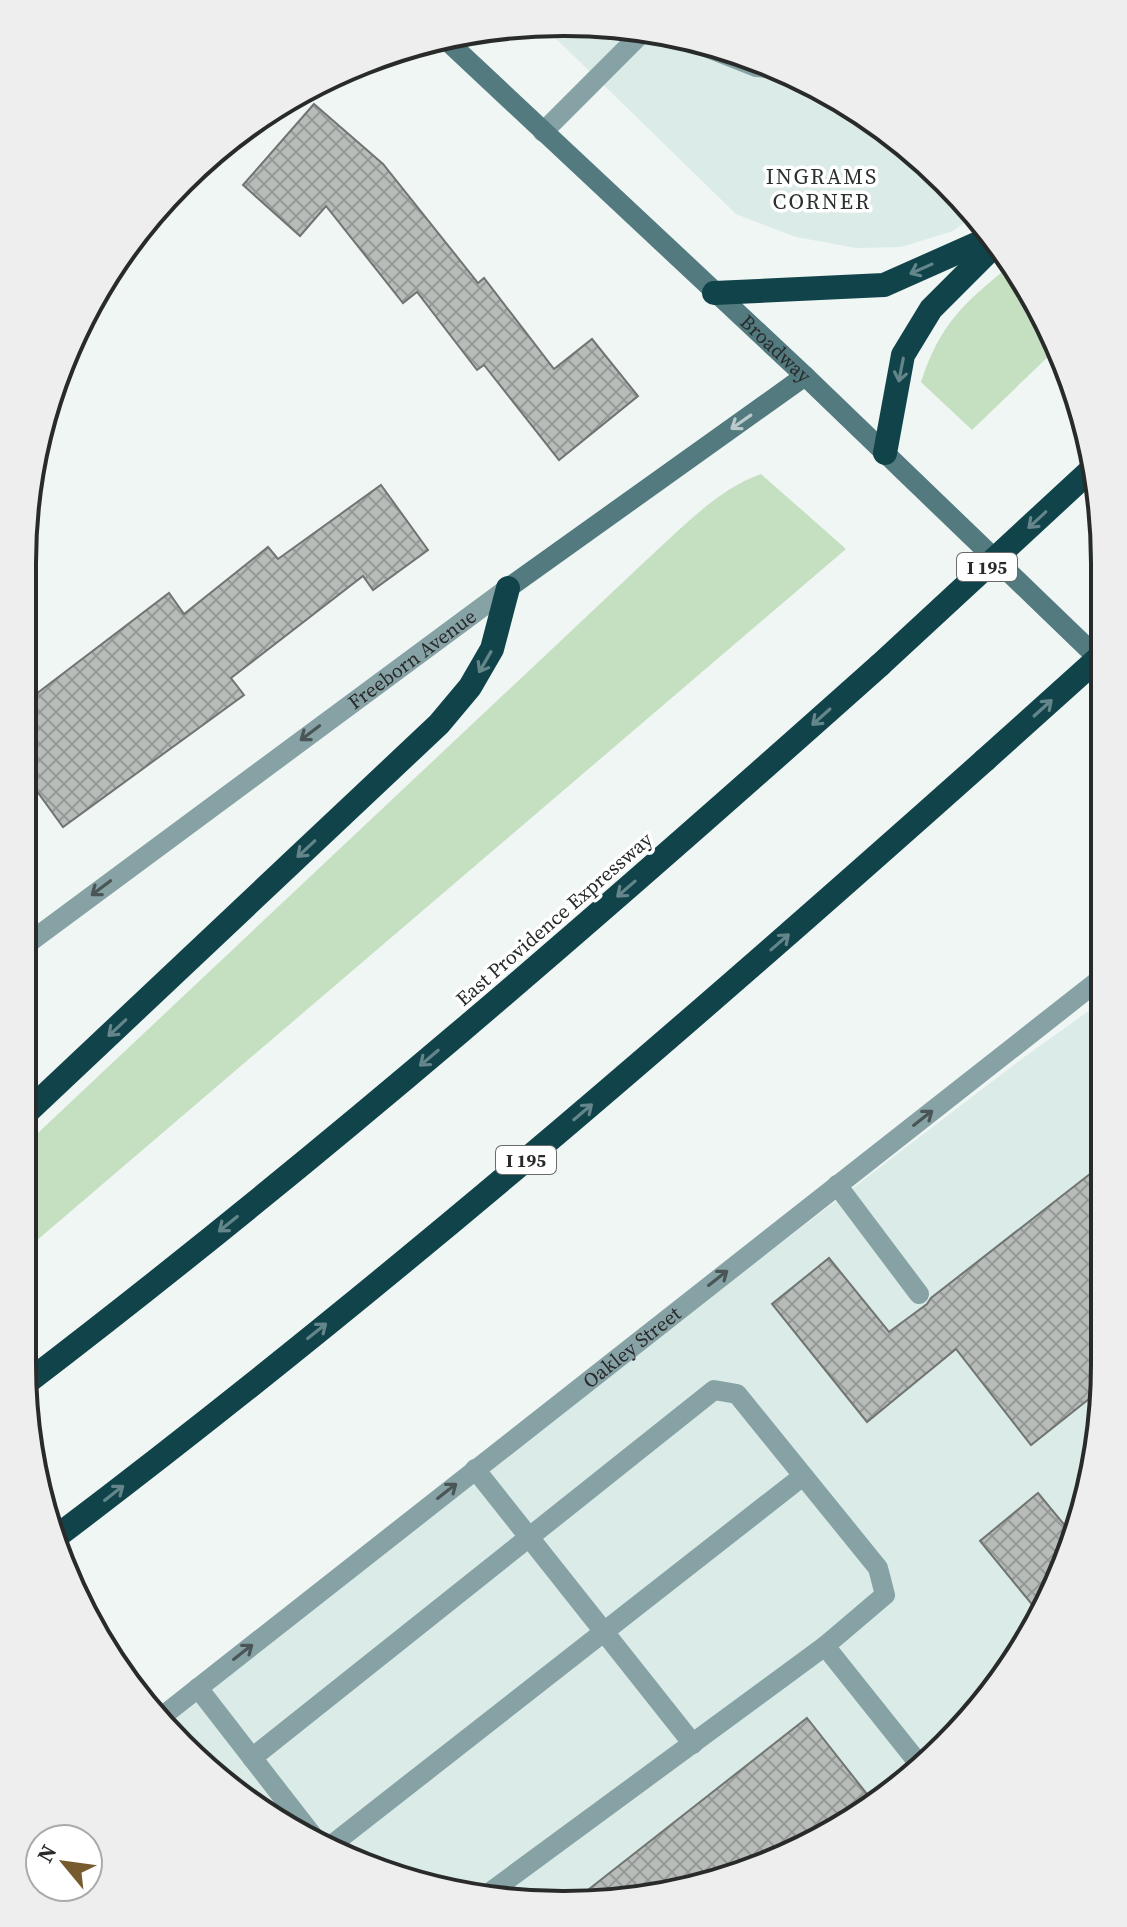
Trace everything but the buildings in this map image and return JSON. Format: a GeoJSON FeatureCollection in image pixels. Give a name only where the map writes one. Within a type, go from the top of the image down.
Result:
{"type":"FeatureCollection","features":[{"type":"Feature","properties":{"kind":"highway"},"geometry":{"type":"LineString","coordinates":[[714,293],[884,285],[982,242]]}},
{"type":"Feature","properties":{"kind":"highway"},"geometry":{"type":"LineString","coordinates":[[885,453],[903,355],[931,309],[989,251]]}},
{"type":"Feature","properties":{"kind":"highway","name":"East Providence Expressway"},"geometry":{"type":"LineString","coordinates":[[36,1375],[216,1234],[506,993],[880,665],[1083,477]]}},
{"type":"Feature","properties":{"kind":"highway"},"geometry":{"type":"LineString","coordinates":[[36,1104],[439,724],[470,687],[492,649],[508,588]]}},
{"type":"Feature","properties":{"kind":"highway","name":"I 195"},"geometry":{"type":"LineString","coordinates":[[63,1531],[532,1155],[744,973],[1091,665]]}},
{"type":"Feature","properties":{"kind":"main road","name":"Broadway"},"geometry":{"type":"LineString","coordinates":[[454,48],[805,376],[1091,651]]}},
{"type":"Feature","properties":{"kind":"main road","name":"Freeborn Avenue"},"geometry":{"type":"LineString","coordinates":[[508,588],[805,376]]}},
{"type":"Feature","properties":{"kind":"street"},"geometry":{"type":"LineString","coordinates":[[543,132],[634,41]]}},
{"type":"Feature","properties":{"kind":"street","name":"Freeborn Avenue"},"geometry":{"type":"LineString","coordinates":[[36,937],[508,588]]}},
{"type":"Feature","properties":{"kind":"street","name":"Oakley Street"},"geometry":{"type":"LineString","coordinates":[[168,1712],[1091,986]]}},
{"type":"Feature","properties":{"kind":"street"},"geometry":{"type":"LineString","coordinates":[[837,1185],[919,1294]]}},
{"type":"Feature","properties":{"kind":"street"},"geometry":{"type":"LineString","coordinates":[[252,1758],[714,1390],[737,1394],[878,1568],[885,1595],[825,1646],[498,1886]]}},
{"type":"Feature","properties":{"kind":"street"},"geometry":{"type":"LineString","coordinates":[[475,1469],[693,1744]]}},
{"type":"Feature","properties":{"kind":"street"},"geometry":{"type":"LineString","coordinates":[[338,1840],[803,1476]]}},
{"type":"Feature","properties":{"kind":"street"},"geometry":{"type":"LineString","coordinates":[[825,1646],[914,1757]]}},
{"type":"Feature","properties":{"kind":"street"},"geometry":{"type":"LineString","coordinates":[[198,1688],[301,1820]]}},
{"type":"Feature","properties":{"kind":"shaded area"},"geometry":{"type":"Polygon","coordinates":[[[554,36],[598,37],[666,46],[733,64],[797,90],[885,145],[965,222],[953,231],[901,247],[856,248],[796,237],[736,214],[554,36]]]}},
{"type":"Feature","properties":{"kind":"shaded area"},"geometry":{"type":"Polygon","coordinates":[[[1091,1009],[1091,1364],[1081,1466],[1051,1565],[1037,1597],[1002,1657],[960,1711],[885,1782],[797,1837],[733,1863],[666,1881],[632,1886],[598,1890],[529,1890],[427,1873],[330,1837],[242,1782],[168,1712],[1023,1058],[1091,1009]]]}},
{"type":"Feature","properties":{"kind":"green space"},"geometry":{"type":"Polygon","coordinates":[[[1003,272],[1048,356],[972,430],[921,382],[946,329],[981,290],[1003,272]]]}},
{"type":"Feature","properties":{"kind":"green space"},"geometry":{"type":"Polygon","coordinates":[[[761,474],[846,549],[36,1241],[36,1135],[679,530],[717,498],[761,474]]]}},
{"type":"Feature","properties":{"kind":"district","name":"INGRAMS CORNER"},"geometry":{"type":"Point","coordinates":[822,188]}}]}
